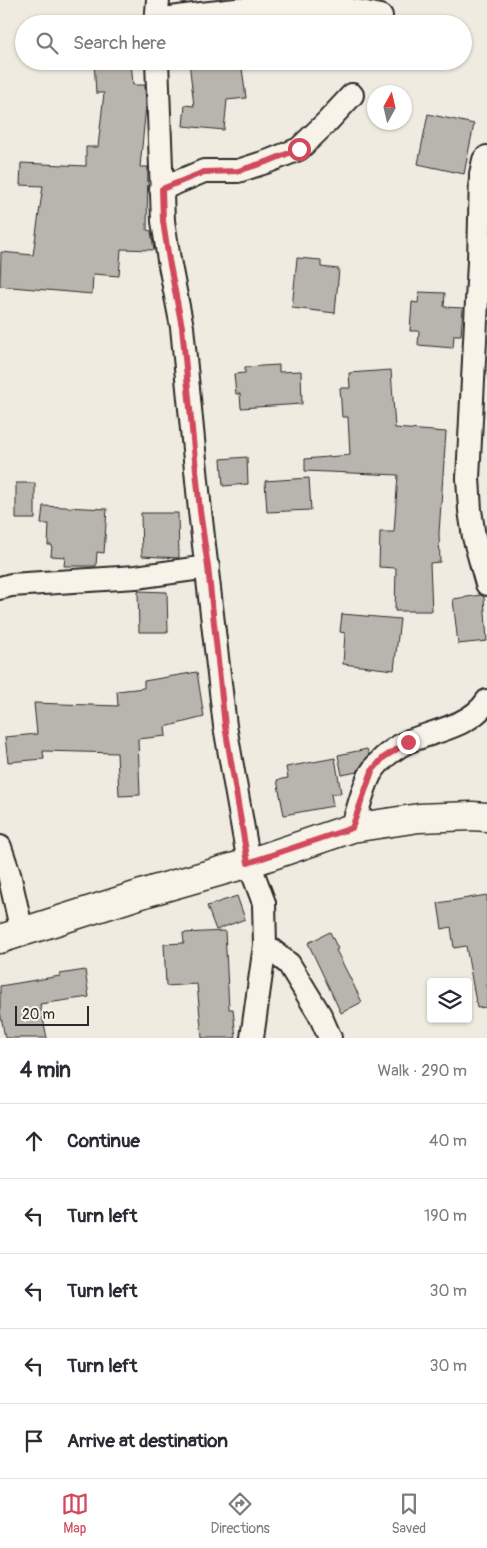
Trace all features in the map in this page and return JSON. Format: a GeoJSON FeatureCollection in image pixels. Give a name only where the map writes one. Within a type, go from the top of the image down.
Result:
{"type":"FeatureCollection","features":[{"type":"Feature","properties":{"kind":"street"},"geometry":{"type":"LineString","coordinates":[[157,15],[293,7],[336,8],[375,15]]}},
{"type":"Feature","properties":{"kind":"street"},"geometry":{"type":"LineString","coordinates":[[157,70],[163,221],[182,327],[200,511],[225,726],[248,863],[264,903],[265,945],[252,1038]]}},
{"type":"Feature","properties":{"kind":"street"},"geometry":{"type":"LineString","coordinates":[[162,189],[204,172],[238,171],[299,149],[352,95]]}},
{"type":"Feature","properties":{"kind":"street"},"geometry":{"type":"LineString","coordinates":[[487,157],[484,160],[480,184],[481,358],[468,478],[474,536],[487,584]]}},
{"type":"Feature","properties":{"kind":"street"},"geometry":{"type":"LineString","coordinates":[[0,588],[11,585],[136,576],[208,567]]}},
{"type":"Feature","properties":{"kind":"street"},"geometry":{"type":"LineString","coordinates":[[352,828],[372,771],[383,758],[408,742],[442,731],[470,717],[484,707],[487,702]]}},
{"type":"Feature","properties":{"kind":"street"},"geometry":{"type":"LineString","coordinates":[[0,847],[9,874],[11,935],[248,863],[352,828],[419,818],[487,817]]}},
{"type":"Feature","properties":{"kind":"street"},"geometry":{"type":"LineString","coordinates":[[265,945],[289,964],[320,1015],[330,1038]]}},
{"type":"Feature","properties":{"kind":"building"},"geometry":{"type":"Polygon","coordinates":[[[95,70],[132,70],[133,85],[145,85],[146,106],[140,167],[148,167],[147,230],[151,231],[154,250],[121,249],[119,276],[93,274],[92,294],[0,286],[1,252],[33,255],[43,186],[20,185],[21,163],[86,166],[86,147],[98,147],[104,93],[96,93],[95,70]]]}},
{"type":"Feature","properties":{"kind":"building"},"geometry":{"type":"Polygon","coordinates":[[[190,70],[242,70],[246,98],[227,100],[224,130],[183,126],[185,105],[194,106],[190,70]]]}},
{"type":"Feature","properties":{"kind":"building"},"geometry":{"type":"Polygon","coordinates":[[[428,114],[474,124],[464,174],[418,164],[428,114]]]}},
{"type":"Feature","properties":{"kind":"building"},"geometry":{"type":"Polygon","coordinates":[[[297,258],[321,260],[321,267],[339,269],[335,313],[292,308],[297,258]]]}},
{"type":"Feature","properties":{"kind":"building"},"geometry":{"type":"Polygon","coordinates":[[[419,292],[445,293],[444,307],[463,308],[461,335],[454,335],[453,348],[418,345],[419,331],[410,331],[412,302],[418,303],[419,292]]]}},
{"type":"Feature","properties":{"kind":"building"},"geometry":{"type":"Polygon","coordinates":[[[279,365],[279,372],[301,371],[302,404],[241,408],[240,394],[236,394],[234,374],[245,373],[245,367],[279,365]]]}},
{"type":"Feature","properties":{"kind":"building"},"geometry":{"type":"Polygon","coordinates":[[[391,370],[395,428],[446,432],[439,533],[440,562],[430,563],[432,611],[395,611],[396,568],[379,567],[380,532],[394,532],[398,475],[305,471],[305,459],[350,455],[348,417],[342,417],[340,388],[350,388],[349,373],[391,370]]]}},
{"type":"Feature","properties":{"kind":"building"},"geometry":{"type":"Polygon","coordinates":[[[247,457],[248,484],[223,486],[221,459],[247,457]]]}},
{"type":"Feature","properties":{"kind":"building"},"geometry":{"type":"Polygon","coordinates":[[[309,478],[311,510],[267,512],[265,481],[309,478]]]}},
{"type":"Feature","properties":{"kind":"building"},"geometry":{"type":"Polygon","coordinates":[[[16,483],[35,483],[35,519],[16,519],[16,483]]]}},
{"type":"Feature","properties":{"kind":"building"},"geometry":{"type":"Polygon","coordinates":[[[43,506],[107,509],[104,553],[97,552],[96,566],[64,566],[65,557],[51,556],[52,545],[48,545],[49,524],[41,524],[43,506]]]}},
{"type":"Feature","properties":{"kind":"building"},"geometry":{"type":"Polygon","coordinates":[[[141,513],[178,513],[179,558],[142,556],[141,513]]]}},
{"type":"Feature","properties":{"kind":"building"},"geometry":{"type":"Polygon","coordinates":[[[138,591],[167,592],[168,632],[139,632],[138,591]]]}},
{"type":"Feature","properties":{"kind":"building"},"geometry":{"type":"Polygon","coordinates":[[[481,595],[484,597],[487,641],[458,644],[453,599],[481,595]]]}},
{"type":"Feature","properties":{"kind":"building"},"geometry":{"type":"Polygon","coordinates":[[[342,614],[400,619],[394,670],[343,664],[345,633],[340,632],[342,614]]]}},
{"type":"Feature","properties":{"kind":"building"},"geometry":{"type":"Polygon","coordinates":[[[197,672],[204,717],[165,727],[166,736],[138,739],[140,795],[119,796],[117,753],[43,751],[44,759],[8,762],[5,737],[37,734],[34,703],[118,706],[117,691],[144,688],[144,681],[197,672]]]}},
{"type":"Feature","properties":{"kind":"building"},"geometry":{"type":"Polygon","coordinates":[[[367,749],[369,755],[357,772],[342,775],[338,755],[367,749]]]}},
{"type":"Feature","properties":{"kind":"building"},"geometry":{"type":"Polygon","coordinates":[[[335,758],[341,793],[331,794],[333,806],[284,815],[277,780],[288,778],[286,767],[335,758]]]}},
{"type":"Feature","properties":{"kind":"building"},"geometry":{"type":"Polygon","coordinates":[[[487,895],[487,1007],[477,1008],[466,946],[454,948],[451,927],[442,929],[438,903],[487,895]]]}},
{"type":"Feature","properties":{"kind":"building"},"geometry":{"type":"Polygon","coordinates":[[[237,896],[245,919],[216,930],[207,906],[237,896]]]}},
{"type":"Feature","properties":{"kind":"building"},"geometry":{"type":"Polygon","coordinates":[[[225,931],[229,1009],[233,1009],[236,1038],[202,1038],[197,984],[166,986],[164,944],[184,943],[183,933],[225,931]]]}},
{"type":"Feature","properties":{"kind":"building"},"geometry":{"type":"Polygon","coordinates":[[[330,932],[338,949],[336,950],[362,1002],[341,1013],[308,943],[330,932]]]}},
{"type":"Feature","properties":{"kind":"building"},"geometry":{"type":"Polygon","coordinates":[[[85,970],[89,997],[40,1004],[47,1038],[5,1038],[0,1011],[0,986],[85,970]]]}},
{"type":"Feature","properties":{"kind":"route"},"geometry":{"type":"LineString","coordinates":[[299,149],[238,171],[204,172],[162,189],[163,221],[182,327],[200,511],[225,726],[248,863],[352,828],[372,771],[383,758],[408,742]]}}]}
